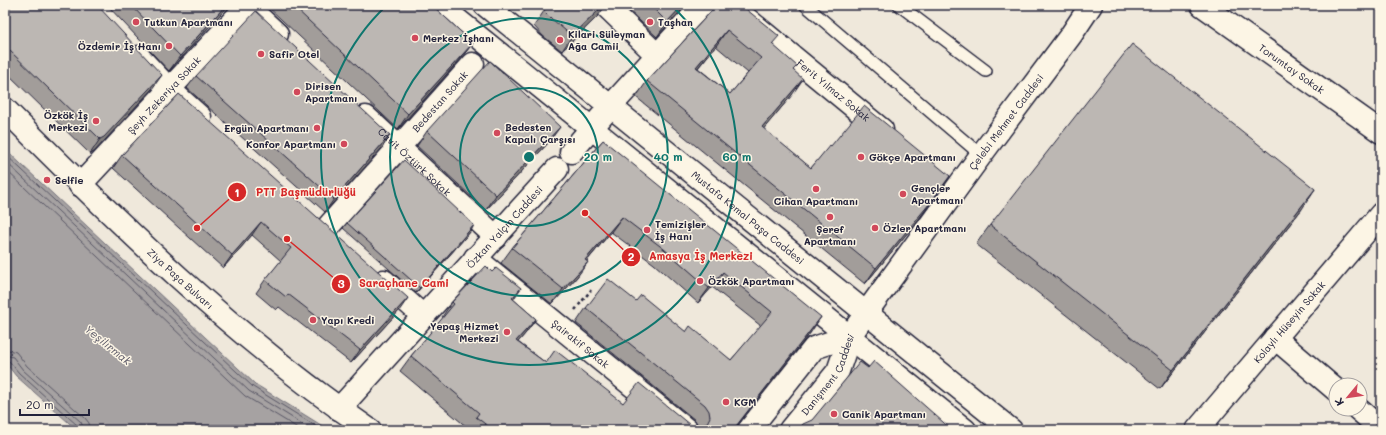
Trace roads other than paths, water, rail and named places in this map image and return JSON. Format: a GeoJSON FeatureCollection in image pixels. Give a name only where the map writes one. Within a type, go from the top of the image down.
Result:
{"type":"FeatureCollection","features":[{"type":"Feature","properties":{"kind":"street"},"geometry":{"type":"LineString","coordinates":[[247,5],[294,50]]}},
{"type":"Feature","properties":{"kind":"street","name":"Şeyh Zekeriya Sokak"},"geometry":{"type":"LineString","coordinates":[[80,185],[247,5]]}},
{"type":"Feature","properties":{"kind":"street"},"geometry":{"type":"LineString","coordinates":[[439,5],[965,430]]}},
{"type":"Feature","properties":{"kind":"street","name":"Mustafa Kemal Paşa Caddesi"},"geometry":{"type":"LineString","coordinates":[[485,5],[1011,430]]}},
{"type":"Feature","properties":{"kind":"street"},"geometry":{"type":"LineString","coordinates":[[605,5],[656,55]]}},
{"type":"Feature","properties":{"kind":"street"},"geometry":{"type":"LineString","coordinates":[[571,152],[610,106],[703,5]]}},
{"type":"Feature","properties":{"kind":"street","name":"Ferit Yılmaz Sokak"},"geometry":{"type":"LineString","coordinates":[[730,5],[901,145]]}},
{"type":"Feature","properties":{"kind":"street","name":"Çelebi Mehmet Caddesi"},"geometry":{"type":"LineString","coordinates":[[850,336],[949,185],[981,155],[1071,35],[1091,5]]}},
{"type":"Feature","properties":{"kind":"street","name":"Torumtay Sokak"},"geometry":{"type":"LineString","coordinates":[[1202,5],[1381,132]]}},
{"type":"Feature","properties":{"kind":"street"},"geometry":{"type":"LineString","coordinates":[[127,44],[169,89],[215,130]]}},
{"type":"Feature","properties":{"kind":"street","name":"Bedestan Sokak"},"geometry":{"type":"LineString","coordinates":[[326,229],[473,64]]}},
{"type":"Feature","properties":{"kind":"street","name":"Cavit Öztürk Sokak"},"geometry":{"type":"LineString","coordinates":[[352,104],[496,236]]}},
{"type":"Feature","properties":{"kind":"street","name":"Ziya Paşa Bulvarı"},"geometry":{"type":"LineString","coordinates":[[5,109],[80,185],[226,319],[340,409],[370,430]]}},
{"type":"Feature","properties":{"kind":"street","name":"Özkan Yalçın Caddesi"},"geometry":{"type":"LineString","coordinates":[[340,409],[557,169]]}},
{"type":"Feature","properties":{"kind":"street"},"geometry":{"type":"LineString","coordinates":[[308,214],[343,245]]}},
{"type":"Feature","properties":{"kind":"street","name":"Kolaylı Hüseyin Sokak"},"geometry":{"type":"LineString","coordinates":[[1197,430],[1381,214]]}},
{"type":"Feature","properties":{"kind":"street","name":"Şairakif Sokak"},"geometry":{"type":"LineString","coordinates":[[475,258],[686,430]]}},
{"type":"Feature","properties":{"kind":"street"},"geometry":{"type":"LineString","coordinates":[[372,270],[423,316]]}},
{"type":"Feature","properties":{"kind":"street","name":"Danişment Caddesi"},"geometry":{"type":"LineString","coordinates":[[749,430],[814,348],[850,336]]}},
{"type":"Feature","properties":{"kind":"street","name":"Danişment Caddesi"},"geometry":{"type":"LineString","coordinates":[[790,430],[838,371],[850,336]]}},
{"type":"Feature","properties":{"kind":"street"},"geometry":{"type":"LineString","coordinates":[[1275,338],[1328,383]]}},
{"type":"Feature","properties":{"kind":"street"},"geometry":{"type":"LineString","coordinates":[[1367,417],[1381,429]]}},
{"type":"Feature","properties":{"kind":"lane"},"geometry":{"type":"LineString","coordinates":[[804,5],[981,155]]}},
{"type":"Feature","properties":{"kind":"lane"},"geometry":{"type":"LineString","coordinates":[[899,5],[986,71]]}},
{"type":"Feature","properties":{"kind":"water","name":"Yeşilırmak"},"geometry":{"type":"Polygon","coordinates":[[[5,149],[255,384],[329,430],[77,430],[16,376],[5,362],[5,149]]]}},
{"type":"Feature","properties":{"kind":"place","name":"Tutkun Apartmanı"},"geometry":{"type":"Point","coordinates":[136,22]}},
{"type":"Feature","properties":{"kind":"place","name":"Taşhan"},"geometry":{"type":"Point","coordinates":[650,22]}},
{"type":"Feature","properties":{"kind":"place","name":"Merkez İşhanı"},"geometry":{"type":"Point","coordinates":[415,38]}},
{"type":"Feature","properties":{"kind":"place","name":"Kilari Süleyman Ağa Camii"},"geometry":{"type":"Point","coordinates":[560,40]}},
{"type":"Feature","properties":{"kind":"place","name":"Özdemir İş Hanı"},"geometry":{"type":"Point","coordinates":[169,46]}},
{"type":"Feature","properties":{"kind":"place","name":"Safir Otel"},"geometry":{"type":"Point","coordinates":[261,54]}},
{"type":"Feature","properties":{"kind":"place","name":"Dirisen Apartmanı"},"geometry":{"type":"Point","coordinates":[297,92]}},
{"type":"Feature","properties":{"kind":"place","name":"Özkök İş Merkezi"},"geometry":{"type":"Point","coordinates":[96,121]}},
{"type":"Feature","properties":{"kind":"place","name":"Ergün Apartmanı"},"geometry":{"type":"Point","coordinates":[317,128]}},
{"type":"Feature","properties":{"kind":"place","name":"Bedesten Kapalı Çarşısı"},"geometry":{"type":"Point","coordinates":[497,133]}},
{"type":"Feature","properties":{"kind":"place","name":"Konfor Apartmanı"},"geometry":{"type":"Point","coordinates":[344,144]}},
{"type":"Feature","properties":{"kind":"place","name":"Gökçe Apartmanı"},"geometry":{"type":"Point","coordinates":[861,157]}},
{"type":"Feature","properties":{"kind":"place","name":"Selfie"},"geometry":{"type":"Point","coordinates":[47,180]}},
{"type":"Feature","properties":{"kind":"place","name":"Cihan Apartmanı"},"geometry":{"type":"Point","coordinates":[816,189]}},
{"type":"Feature","properties":{"kind":"place","name":"Gençler Apartmanı"},"geometry":{"type":"Point","coordinates":[903,194]}},
{"type":"Feature","properties":{"kind":"place","name":"Amasya İş Merkezi"},"geometry":{"type":"Point","coordinates":[585,213]}},
{"type":"Feature","properties":{"kind":"place","name":"Şeref Apartmanı"},"geometry":{"type":"Point","coordinates":[830,217]}},
{"type":"Feature","properties":{"kind":"place","name":"PTT Başmüdürlüğü"},"geometry":{"type":"Point","coordinates":[197,228]}},
{"type":"Feature","properties":{"kind":"place","name":"Özler Apartmanı"},"geometry":{"type":"Point","coordinates":[875,228]}},
{"type":"Feature","properties":{"kind":"place","name":"Temizişler İş Hanı"},"geometry":{"type":"Point","coordinates":[647,230]}},
{"type":"Feature","properties":{"kind":"place","name":"Saraçhane Cami"},"geometry":{"type":"Point","coordinates":[287,239]}},
{"type":"Feature","properties":{"kind":"place","name":"Özkök Apartmanı"},"geometry":{"type":"Point","coordinates":[700,281]}},
{"type":"Feature","properties":{"kind":"place","name":"Yapı Kredi"},"geometry":{"type":"Point","coordinates":[313,320]}},
{"type":"Feature","properties":{"kind":"place","name":"Yepaş Hizmet Merkezi"},"geometry":{"type":"Point","coordinates":[507,332]}},
{"type":"Feature","properties":{"kind":"place","name":"KGM"},"geometry":{"type":"Point","coordinates":[726,402]}},
{"type":"Feature","properties":{"kind":"place","name":"Canik Apartmanı"},"geometry":{"type":"Point","coordinates":[834,414]}}]}
